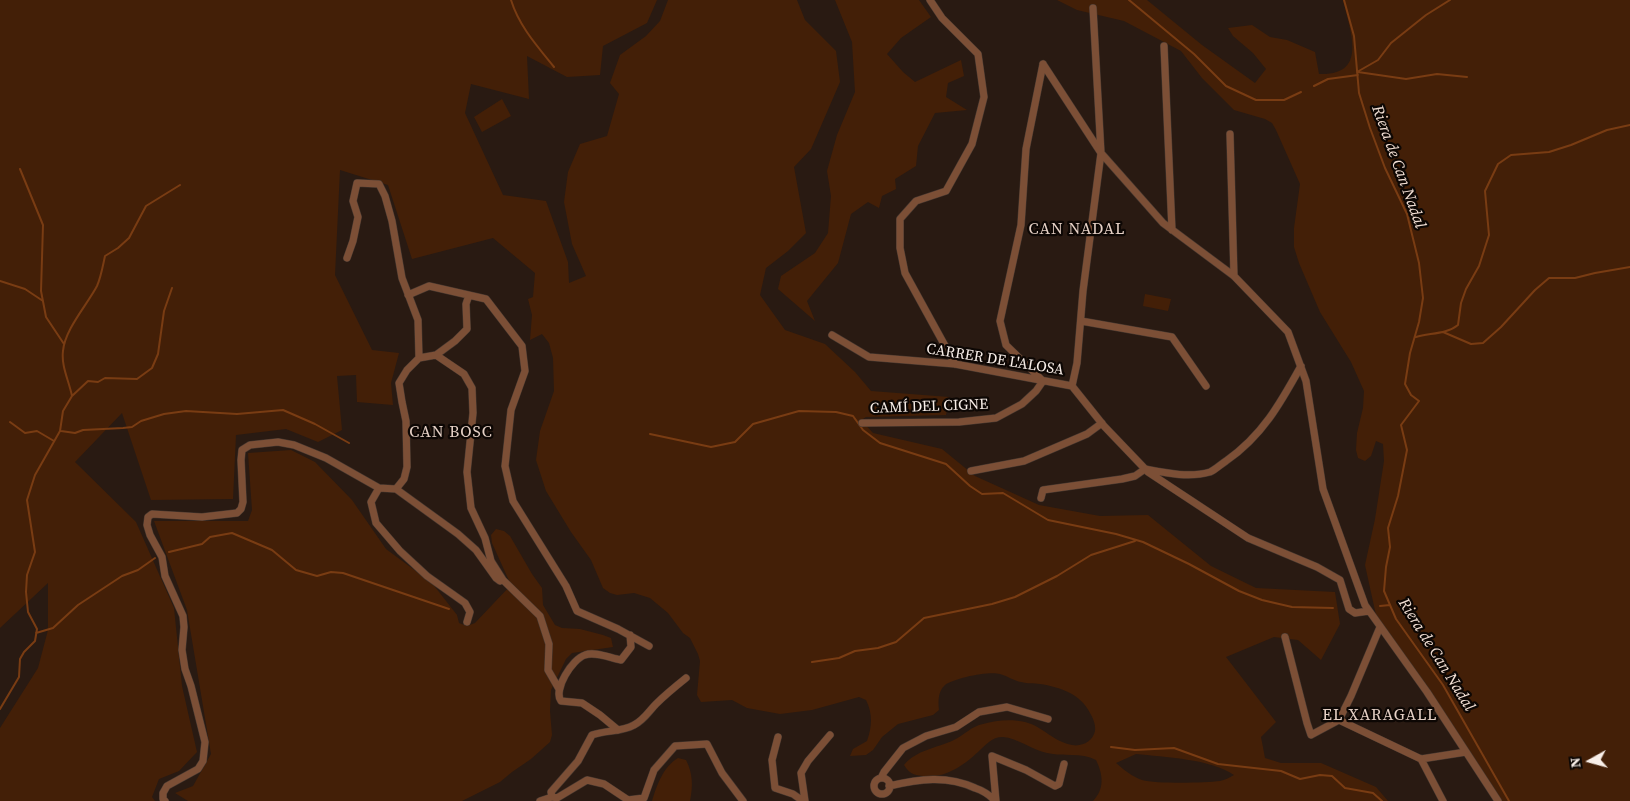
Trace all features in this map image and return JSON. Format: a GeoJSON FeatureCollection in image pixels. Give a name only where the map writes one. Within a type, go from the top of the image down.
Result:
{"type":"FeatureCollection","features":[{"type":"Feature","properties":{"kind":"street"},"geometry":{"type":"LineString","coordinates":[[930,0],[942,18],[978,54],[984,97],[972,144],[946,191],[916,202],[900,219],[900,248],[905,272],[955,364]]}},
{"type":"Feature","properties":{"kind":"street"},"geometry":{"type":"LineString","coordinates":[[1072,386],[1077,363],[1101,153],[1093,8]]}},
{"type":"Feature","properties":{"kind":"street"},"geometry":{"type":"LineString","coordinates":[[1164,46],[1172,230]]}},
{"type":"Feature","properties":{"kind":"street"},"geometry":{"type":"LineString","coordinates":[[1043,381],[1006,345],[1000,321],[1021,225],[1026,149],[1043,64],[1101,153],[1163,223],[1234,276],[1288,332],[1306,381],[1323,489],[1365,605],[1427,692],[1498,801]]}},
{"type":"Feature","properties":{"kind":"street"},"geometry":{"type":"LineString","coordinates":[[1230,134],[1234,276]]}},
{"type":"Feature","properties":{"kind":"street"},"geometry":{"type":"LineString","coordinates":[[347,258],[358,217],[353,201],[357,183],[379,184],[385,196],[392,221],[402,278],[418,320],[419,358]]}},
{"type":"Feature","properties":{"kind":"street"},"geometry":{"type":"LineString","coordinates":[[408,295],[429,286],[486,299],[522,346],[525,371],[511,410],[505,466],[513,501],[566,586],[577,612],[630,635],[649,646]]}},
{"type":"Feature","properties":{"kind":"street"},"geometry":{"type":"LineString","coordinates":[[396,489],[404,479],[407,467],[406,421],[399,383],[407,370],[419,358],[436,355],[467,329],[466,304],[469,295]]}},
{"type":"Feature","properties":{"kind":"street"},"geometry":{"type":"LineString","coordinates":[[1081,321],[1172,338],[1206,386]]}},
{"type":"Feature","properties":{"kind":"street","name":"CARRER DE L'ALOSA"},"geometry":{"type":"LineString","coordinates":[[832,336],[869,357],[955,364],[1072,386],[1102,423],[1145,469],[1248,538],[1317,566],[1340,580],[1349,608],[1355,613],[1369,611]]}},
{"type":"Feature","properties":{"kind":"street"},"geometry":{"type":"LineString","coordinates":[[436,355],[464,374],[472,388],[473,413],[467,472],[471,508],[485,538],[491,561],[503,580],[540,616],[549,644],[548,670],[559,689]]}},
{"type":"Feature","properties":{"kind":"street"},"geometry":{"type":"LineString","coordinates":[[1041,498],[1043,490],[1122,479],[1135,476],[1145,469],[1179,475],[1211,472],[1243,449],[1269,420],[1284,398],[1301,366]]}},
{"type":"Feature","properties":{"kind":"street","name":"CAMÍ DEL CIGNE"},"geometry":{"type":"LineString","coordinates":[[862,423],[959,422],[996,418],[1022,404],[1043,381]]}},
{"type":"Feature","properties":{"kind":"street"},"geometry":{"type":"LineString","coordinates":[[971,472],[1024,461],[1088,434],[1102,423]]}},
{"type":"Feature","properties":{"kind":"street"},"geometry":{"type":"LineString","coordinates":[[165,801],[163,799],[163,792],[167,786],[198,769],[203,760],[206,742],[185,669],[182,650],[183,616],[165,576],[162,557],[150,536],[147,525],[148,517],[152,514],[202,517],[236,513],[241,509],[243,502],[242,450],[250,445],[278,442],[294,445],[326,458],[379,488],[396,489],[458,534],[476,550],[496,578],[500,582],[503,580]]}},
{"type":"Feature","properties":{"kind":"street"},"geometry":{"type":"LineString","coordinates":[[379,488],[371,502],[376,523],[400,551],[427,576],[464,603],[470,612],[467,622]]}},
{"type":"Feature","properties":{"kind":"street"},"geometry":{"type":"LineString","coordinates":[[1285,637],[1311,735],[1339,720],[1380,626]]}},
{"type":"Feature","properties":{"kind":"street"},"geometry":{"type":"LineString","coordinates":[[618,730],[600,714],[582,703],[561,701],[558,697],[559,689],[574,662],[585,654],[599,654],[620,660],[631,647],[630,635]]}},
{"type":"Feature","properties":{"kind":"street"},"geometry":{"type":"LineString","coordinates":[[555,797],[551,792],[578,761],[592,735],[633,726],[645,718],[655,705],[686,678]]}},
{"type":"Feature","properties":{"kind":"street"},"geometry":{"type":"LineString","coordinates":[[878,801],[878,792],[874,784],[881,778],[903,748],[926,736],[956,727],[979,712],[1007,707],[1048,719]]}},
{"type":"Feature","properties":{"kind":"street"},"geometry":{"type":"LineString","coordinates":[[1339,720],[1421,759],[1466,752]]}},
{"type":"Feature","properties":{"kind":"street"},"geometry":{"type":"LineString","coordinates":[[804,801],[802,773],[808,761],[830,735]]}},
{"type":"Feature","properties":{"kind":"street"},"geometry":{"type":"LineString","coordinates":[[778,738],[772,760],[775,788],[793,794],[804,801]]}},
{"type":"Feature","properties":{"kind":"street"},"geometry":{"type":"LineString","coordinates":[[540,801],[555,797],[587,780],[604,784],[628,800],[644,800],[654,770],[675,746],[707,744],[722,773],[743,801]]}},
{"type":"Feature","properties":{"kind":"street"},"geometry":{"type":"LineString","coordinates":[[995,801],[992,756],[1026,770],[1055,786],[1059,784],[1064,764]]}},
{"type":"Feature","properties":{"kind":"street"},"geometry":{"type":"LineString","coordinates":[[1421,759],[1443,801]]}},
{"type":"Feature","properties":{"kind":"street"},"geometry":{"type":"LineString","coordinates":[[881,778],[888,781],[890,786]]}},
{"type":"Feature","properties":{"kind":"street"},"geometry":{"type":"LineString","coordinates":[[878,792],[884,793],[890,786],[907,782],[942,778],[962,781],[990,794],[995,801]]}},
{"type":"Feature","properties":{"kind":"shaded area"},"geometry":{"type":"Polygon","coordinates":[[[0,0],[657,0],[647,23],[603,46],[600,75],[567,77],[527,56],[529,99],[471,84],[465,113],[503,195],[546,201],[568,262],[569,283],[586,276],[572,244],[564,202],[568,172],[580,144],[607,136],[619,94],[610,83],[620,55],[646,36],[660,21],[668,0],[797,0],[805,20],[836,51],[840,82],[811,149],[794,167],[806,233],[788,251],[766,268],[760,295],[785,330],[825,344],[855,372],[871,391],[949,397],[946,415],[866,417],[861,420],[873,433],[942,449],[975,476],[1039,505],[1100,516],[1148,515],[1211,566],[1256,588],[1335,592],[1340,624],[1321,660],[1298,640],[1274,637],[1226,657],[1276,722],[1261,737],[1265,758],[1281,763],[1321,763],[1376,787],[1388,801],[1093,801],[1100,792],[1102,781],[1096,760],[1078,755],[1047,753],[1014,739],[1003,737],[992,740],[966,762],[946,773],[923,776],[910,772],[904,765],[914,756],[954,740],[979,725],[993,722],[1009,720],[1025,722],[1059,741],[1072,745],[1083,744],[1094,735],[1095,724],[1086,706],[1069,692],[1055,687],[1018,681],[995,673],[972,676],[945,685],[940,693],[939,710],[933,715],[898,724],[882,737],[873,750],[866,755],[850,756],[853,749],[867,741],[871,726],[871,715],[866,700],[859,697],[812,710],[780,714],[747,708],[732,700],[701,702],[697,695],[700,661],[690,638],[683,633],[668,613],[650,598],[634,593],[617,595],[603,588],[591,560],[546,491],[536,460],[540,431],[554,391],[553,358],[549,343],[542,334],[530,340],[532,315],[528,299],[533,297],[535,273],[493,238],[412,259],[388,185],[340,170],[335,275],[372,350],[399,353],[391,383],[393,405],[357,402],[356,375],[337,376],[342,430],[318,442],[286,429],[236,435],[233,499],[151,500],[122,413],[75,462],[136,522],[174,608],[182,686],[197,752],[179,771],[159,779],[152,797],[155,801],[0,801],[0,728],[38,668],[48,630],[48,583],[0,628],[0,0]],[[1136,754],[1116,763],[1125,771],[1142,780],[1181,783],[1213,782],[1224,780],[1234,775],[1213,765],[1200,762],[1136,754]]]}},
{"type":"Feature","properties":{"kind":"shaded area"},"geometry":{"type":"Polygon","coordinates":[[[835,0],[919,0],[931,17],[901,38],[887,54],[915,82],[961,60],[964,76],[948,83],[946,97],[967,110],[935,113],[918,146],[916,166],[895,179],[896,189],[882,196],[879,208],[868,202],[851,214],[838,263],[807,301],[815,321],[778,289],[781,276],[815,253],[828,233],[831,196],[827,171],[837,135],[855,92],[852,42],[835,0]]]}},
{"type":"Feature","properties":{"kind":"shaded area"},"geometry":{"type":"Polygon","coordinates":[[[1057,0],[1147,0],[1202,45],[1255,83],[1266,69],[1253,53],[1233,36],[1228,28],[1252,25],[1270,37],[1287,40],[1315,52],[1319,74],[1335,73],[1345,68],[1350,60],[1352,49],[1352,38],[1343,0],[1630,0],[1630,801],[1499,801],[1425,683],[1376,615],[1365,565],[1375,519],[1384,461],[1383,444],[1376,441],[1371,456],[1365,461],[1358,458],[1356,450],[1357,433],[1363,408],[1364,391],[1351,362],[1320,312],[1299,263],[1294,247],[1294,228],[1300,184],[1276,130],[1272,123],[1265,119],[1234,110],[1202,78],[1181,51],[1124,21],[1077,10],[1057,0]]]}},
{"type":"Feature","properties":{"kind":"shaded area"},"geometry":{"type":"Polygon","coordinates":[[[502,99],[511,116],[482,132],[474,117],[502,99]]]}},
{"type":"Feature","properties":{"kind":"shaded area"},"geometry":{"type":"Polygon","coordinates":[[[1145,294],[1171,299],[1168,311],[1143,306],[1145,294]]]}},
{"type":"Feature","properties":{"kind":"shaded area"},"geometry":{"type":"Polygon","coordinates":[[[291,450],[315,462],[352,500],[386,549],[432,583],[457,615],[459,623],[467,626],[475,623],[511,585],[492,543],[491,535],[496,529],[504,531],[510,536],[542,588],[543,605],[555,625],[562,628],[580,629],[611,638],[613,647],[572,653],[566,659],[551,690],[552,735],[550,742],[500,782],[462,801],[188,801],[175,793],[193,786],[211,754],[187,610],[154,521],[248,521],[252,510],[248,453],[291,450]]]}},
{"type":"Feature","properties":{"kind":"shaded area"},"geometry":{"type":"Polygon","coordinates":[[[678,758],[686,760],[690,770],[692,785],[690,801],[652,801],[664,771],[678,758]]]}},
{"type":"Feature","properties":{"kind":"waterway"},"geometry":{"type":"LineString","coordinates":[[511,0],[524,27],[554,67]]}},
{"type":"Feature","properties":{"kind":"waterway"},"geometry":{"type":"LineString","coordinates":[[1129,0],[1194,54],[1226,86],[1256,100],[1284,100],[1301,92]]}},
{"type":"Feature","properties":{"kind":"waterway","name":"Riera de Can Nadal"},"geometry":{"type":"LineString","coordinates":[[1344,0],[1354,36],[1359,93],[1385,168],[1407,214],[1419,263],[1423,298],[1405,384],[1411,395],[1419,401],[1401,425],[1407,450],[1398,496],[1388,528],[1390,547],[1384,591],[1396,619],[1443,685],[1509,801]]}},
{"type":"Feature","properties":{"kind":"waterway"},"geometry":{"type":"LineString","coordinates":[[1357,72],[1378,60],[1391,43],[1426,15],[1450,0]]}},
{"type":"Feature","properties":{"kind":"waterway"},"geometry":{"type":"LineString","coordinates":[[1358,72],[1406,79],[1437,74],[1467,77]]}},
{"type":"Feature","properties":{"kind":"waterway"},"geometry":{"type":"LineString","coordinates":[[1314,86],[1328,79],[1358,75]]}},
{"type":"Feature","properties":{"kind":"waterway"},"geometry":{"type":"LineString","coordinates":[[1416,337],[1444,332],[1458,325],[1461,303],[1466,289],[1479,266],[1489,235],[1485,191],[1498,164],[1511,155],[1549,152],[1607,130],[1630,125]]}},
{"type":"Feature","properties":{"kind":"waterway"},"geometry":{"type":"LineString","coordinates":[[20,169],[43,225],[41,291],[46,317],[64,344]]}},
{"type":"Feature","properties":{"kind":"waterway"},"geometry":{"type":"LineString","coordinates":[[0,709],[19,677],[20,659],[35,641],[37,629],[28,612],[26,592],[27,575],[35,552],[27,500],[35,475],[60,431],[63,411],[72,396],[63,362],[63,351],[68,334],[97,286],[105,256],[129,238],[146,206],[180,185]]}},
{"type":"Feature","properties":{"kind":"waterway"},"geometry":{"type":"LineString","coordinates":[[1443,332],[1471,344],[1483,343],[1549,278],[1575,278],[1630,267]]}},
{"type":"Feature","properties":{"kind":"waterway"},"geometry":{"type":"LineString","coordinates":[[0,281],[25,289],[43,301]]}},
{"type":"Feature","properties":{"kind":"waterway"},"geometry":{"type":"LineString","coordinates":[[72,396],[88,381],[98,382],[105,378],[137,379],[152,368],[158,354],[164,311],[172,288]]}},
{"type":"Feature","properties":{"kind":"waterway"},"geometry":{"type":"LineString","coordinates":[[61,431],[75,433],[83,430],[132,427],[141,421],[164,414],[186,411],[237,414],[283,410],[315,424],[349,443]]}},
{"type":"Feature","properties":{"kind":"waterway"},"geometry":{"type":"LineString","coordinates":[[650,434],[711,447],[735,442],[753,424],[799,411],[836,412],[853,416],[863,430],[880,443],[946,464],[970,486],[982,494],[1003,493],[1048,520],[1116,534],[1143,542],[1239,591],[1262,600],[1292,607],[1333,608]]}},
{"type":"Feature","properties":{"kind":"waterway"},"geometry":{"type":"LineString","coordinates":[[10,422],[25,433],[37,431],[54,441]]}},
{"type":"Feature","properties":{"kind":"waterway"},"geometry":{"type":"LineString","coordinates":[[169,552],[202,544],[210,537],[232,533],[272,550],[296,570],[317,576],[331,572],[343,573],[449,609]]}},
{"type":"Feature","properties":{"kind":"waterway"},"geometry":{"type":"LineString","coordinates":[[812,662],[839,658],[855,651],[878,648],[896,642],[924,618],[992,604],[1015,597],[1057,576],[1091,555],[1135,541]]}},
{"type":"Feature","properties":{"kind":"waterway"},"geometry":{"type":"LineString","coordinates":[[36,633],[53,628],[78,605],[122,576],[138,570],[155,558]]}},
{"type":"Feature","properties":{"kind":"waterway"},"geometry":{"type":"LineString","coordinates":[[1380,606],[1390,605]]}},
{"type":"Feature","properties":{"kind":"waterway"},"geometry":{"type":"LineString","coordinates":[[1111,747],[1135,750],[1174,748],[1218,764],[1281,771],[1300,779],[1320,775],[1332,776],[1345,788],[1373,793],[1382,801]]}},
{"type":"Feature","properties":{"kind":"district","name":"CAN NADAL"},"geometry":{"type":"Point","coordinates":[1077,230]}},
{"type":"Feature","properties":{"kind":"district","name":"CAN BOSC"},"geometry":{"type":"Point","coordinates":[451,433]}},
{"type":"Feature","properties":{"kind":"district","name":"EL XARAGALL"},"geometry":{"type":"Point","coordinates":[1380,716]}}]}
